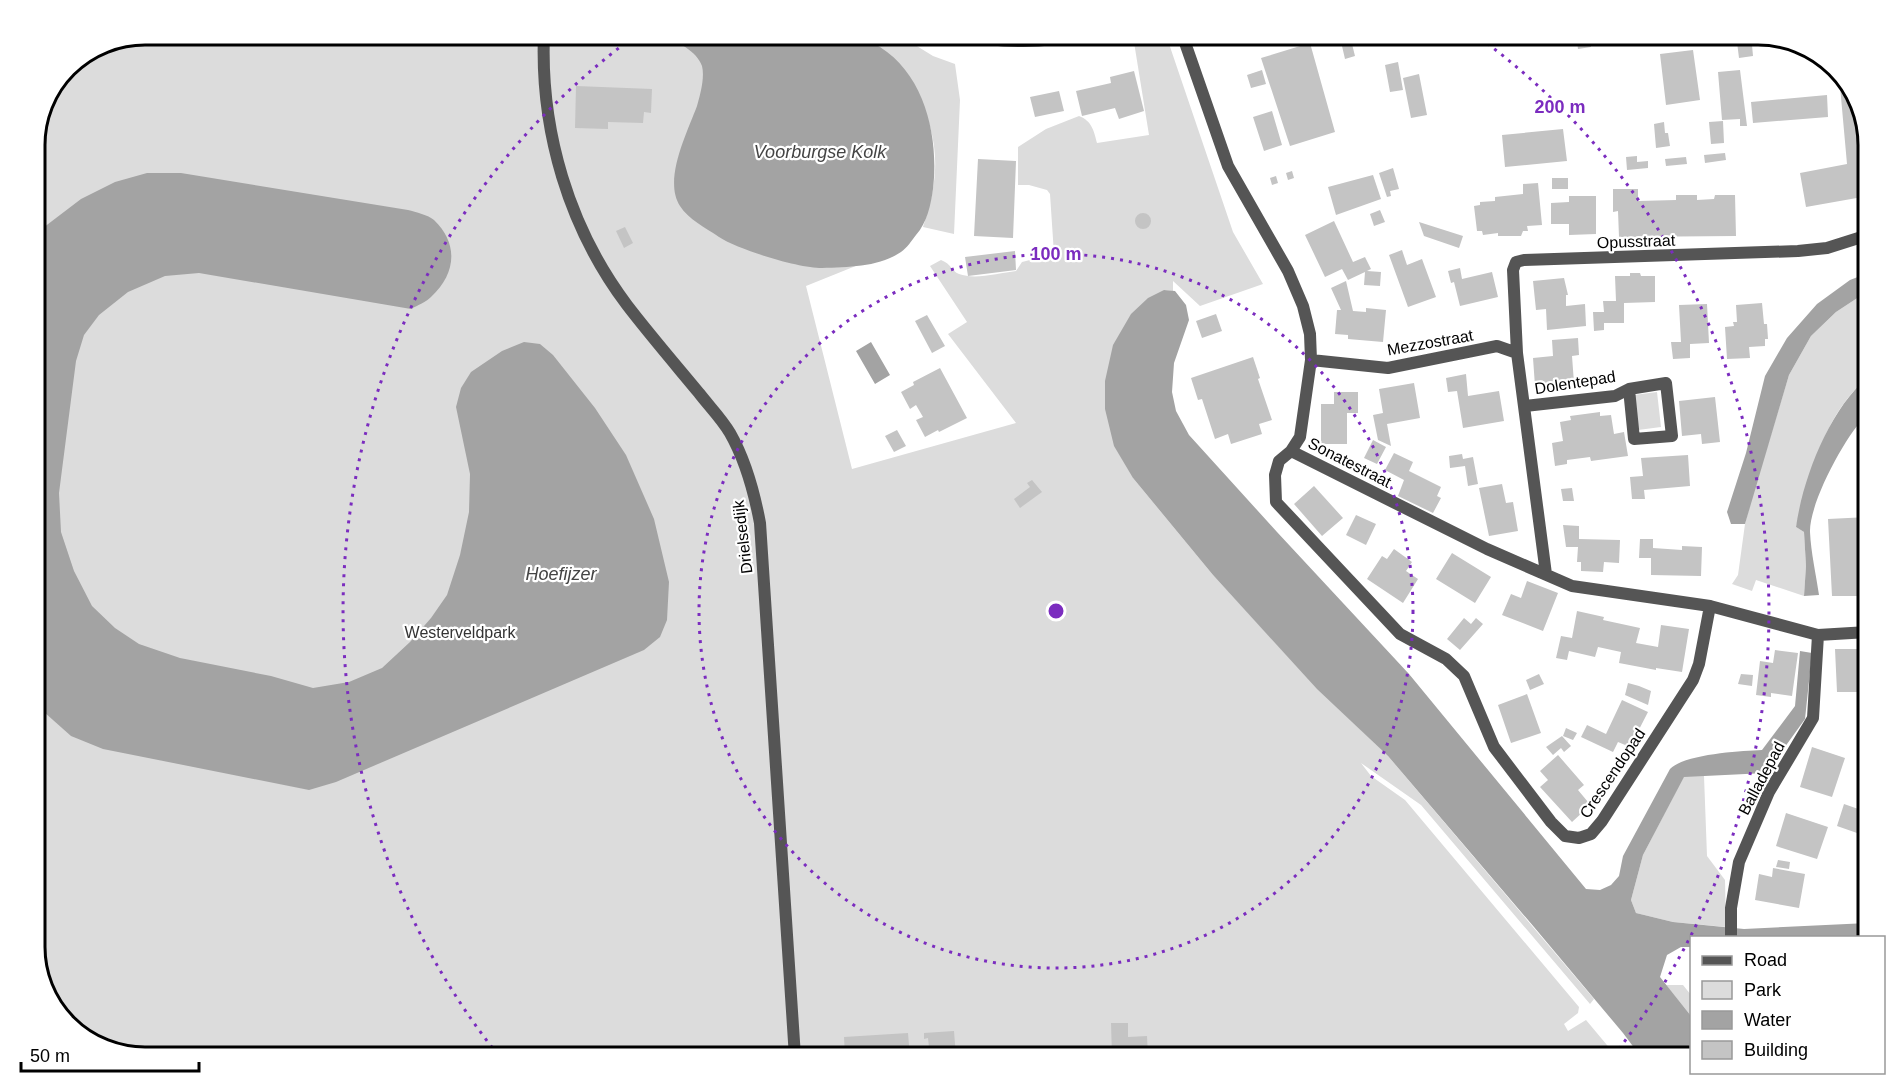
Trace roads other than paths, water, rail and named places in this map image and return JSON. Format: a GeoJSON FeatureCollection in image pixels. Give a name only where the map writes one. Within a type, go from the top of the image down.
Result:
{"type":"FeatureCollection","features":[{"type":"Feature","properties":{"kind":"street","name":"Drielsedijk"},"geometry":{"type":"LineString","coordinates":[[545,45],[548,103],[555,154],[571,204],[593,255],[626,304],[729,430],[744,460],[754,492],[760,523],[794,1047]]}},
{"type":"Feature","properties":{"kind":"street","name":"Sonatestraat"},"geometry":{"type":"LineString","coordinates":[[1186,45],[1228,166],[1288,271],[1303,306],[1310,334],[1311,360],[1300,437],[1291,451],[1487,549],[1572,586],[1710,606],[1818,635],[1858,633]]}},
{"type":"Feature","properties":{"kind":"street","name":"Opusstraat"},"geometry":{"type":"LineString","coordinates":[[1517,353],[1513,270],[1516,262],[1758,254],[1827,248],[1858,238]]}},
{"type":"Feature","properties":{"kind":"street","name":"Mezzostraat"},"geometry":{"type":"LineString","coordinates":[[1311,360],[1388,368],[1497,346],[1517,353]]}},
{"type":"Feature","properties":{"kind":"street"},"geometry":{"type":"LineString","coordinates":[[1517,353],[1546,574]]}},
{"type":"Feature","properties":{"kind":"street","name":"Dolentepad"},"geometry":{"type":"LineString","coordinates":[[1525,406],[1615,396],[1629,389],[1666,383],[1672,436],[1634,439],[1629,389]]}},
{"type":"Feature","properties":{"kind":"street","name":"Crescendopad"},"geometry":{"type":"LineString","coordinates":[[1291,451],[1279,461],[1275,475],[1276,502],[1400,634],[1446,658],[1464,676],[1494,747],[1551,822],[1565,836],[1579,838],[1591,834],[1602,821],[1693,680],[1699,663],[1710,606]]}},
{"type":"Feature","properties":{"kind":"street","name":"Balladepad"},"geometry":{"type":"LineString","coordinates":[[1731,936],[1731,908],[1738,862],[1769,792],[1813,718],[1818,635]]}},
{"type":"Feature","properties":{"kind":"water","name":"Voorburgse Kolk"},"geometry":{"type":"Polygon","coordinates":[[[682,45],[876,45],[896,59],[909,74],[919,91],[926,110],[934,150],[930,207],[923,225],[907,246],[901,252],[883,261],[843,267],[812,267],[754,253],[719,237],[688,215],[680,206],[675,195],[674,183],[678,156],[702,86],[702,66],[691,51],[682,45]]]}},
{"type":"Feature","properties":{"kind":"water","name":"Hoefijzer"},"geometry":{"type":"Polygon","coordinates":[[[147,173],[181,173],[408,210],[431,218],[442,229],[451,249],[451,259],[446,279],[439,288],[429,299],[411,309],[199,273],[165,276],[128,292],[99,315],[84,335],[76,361],[59,493],[61,532],[74,571],[92,606],[115,628],[139,644],[180,658],[271,676],[313,688],[349,682],[382,668],[410,642],[447,595],[460,555],[469,512],[470,474],[456,407],[461,388],[471,372],[502,351],[524,342],[540,344],[553,355],[595,408],[626,455],[654,519],[669,582],[667,620],[660,637],[644,650],[336,782],[309,790],[103,749],[71,736],[45,713],[45,226],[81,199],[115,182],[147,173]]]}},
{"type":"Feature","properties":{"kind":"water"},"geometry":{"type":"Polygon","coordinates":[[[1858,277],[1858,298],[1836,312],[1811,336],[1789,375],[1745,524],[1731,524],[1727,512],[1746,453],[1765,376],[1787,338],[1817,304],[1850,280],[1858,277]]]}},
{"type":"Feature","properties":{"kind":"water"},"geometry":{"type":"Polygon","coordinates":[[[1164,290],[1175,291],[1186,305],[1189,320],[1174,363],[1172,392],[1176,411],[1189,435],[1409,674],[1586,889],[1600,890],[1611,885],[1619,876],[1623,856],[1670,769],[1677,764],[1700,757],[1727,752],[1762,750],[1795,706],[1800,651],[1812,653],[1805,719],[1766,773],[1684,777],[1643,855],[1631,900],[1636,913],[1673,922],[1744,929],[1858,923],[1858,936],[1690,936],[1690,947],[1681,947],[1667,955],[1660,977],[1690,1015],[1690,1047],[1634,1047],[1388,756],[1317,689],[1213,575],[1133,478],[1114,446],[1105,409],[1105,381],[1113,345],[1131,314],[1148,298],[1164,290]]]}},
{"type":"Feature","properties":{"kind":"water"},"geometry":{"type":"Polygon","coordinates":[[[871,342],[890,375],[875,384],[856,351],[871,342]]]}},
{"type":"Feature","properties":{"kind":"water"},"geometry":{"type":"Polygon","coordinates":[[[1858,387],[1858,424],[1840,452],[1822,487],[1811,519],[1812,556],[1819,595],[1804,596],[1806,566],[1804,532],[1796,527],[1800,508],[1820,446],[1841,407],[1858,387]]]}},
{"type":"Feature","properties":{"kind":"park label","name":"Westerveldpark"},"geometry":{"type":"Point","coordinates":[460,632]}}]}
